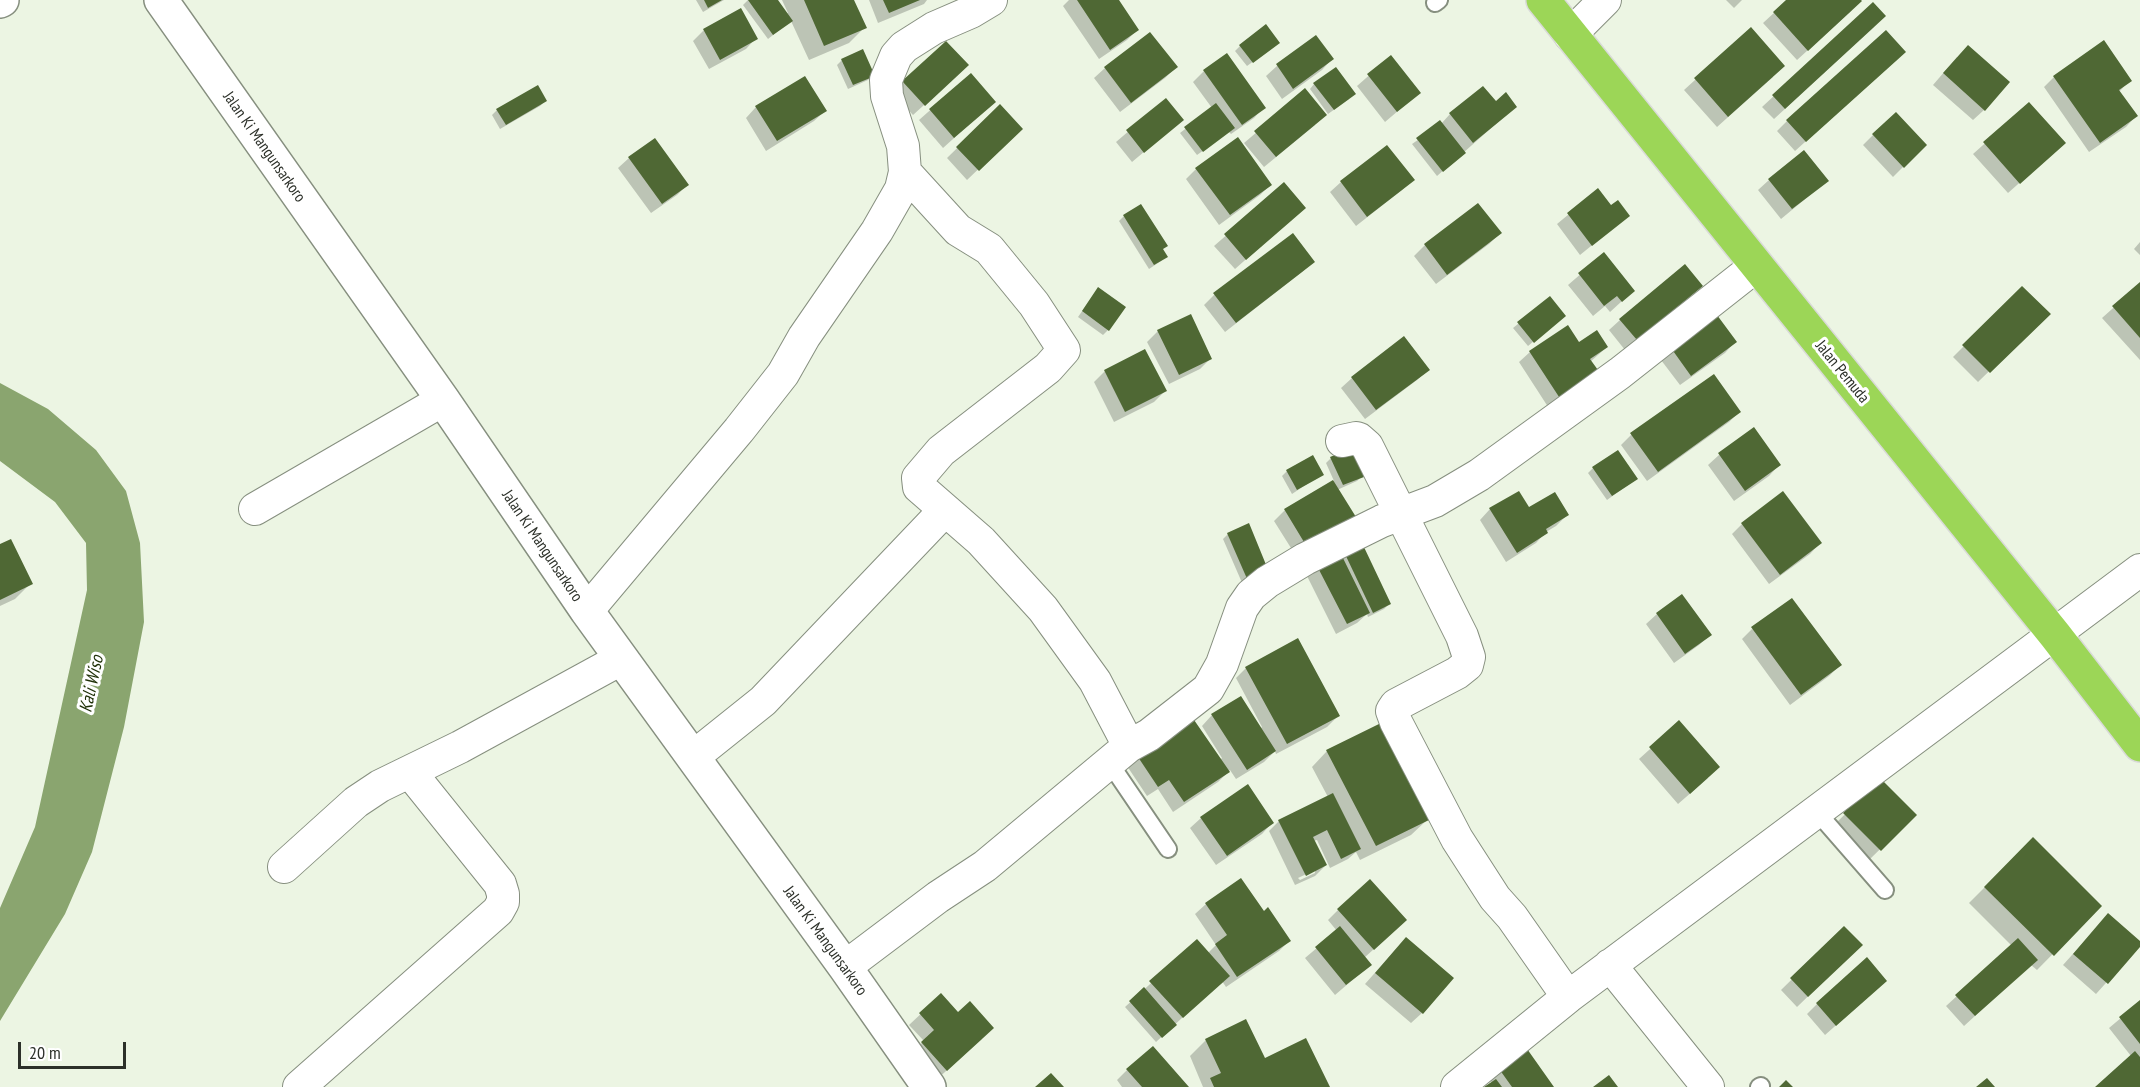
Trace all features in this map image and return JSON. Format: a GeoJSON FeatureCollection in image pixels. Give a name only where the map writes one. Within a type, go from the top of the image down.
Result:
{"type":"FeatureCollection","features":[{"type":"Feature","properties":{"kind":"highway","name":"Jalan Pemuda"},"geometry":{"type":"LineString","coordinates":[[1543,0],[2055,635],[2140,745]]}},
{"type":"Feature","properties":{"kind":"main road","name":"Jalan Ki Mangunsarkoro"},"geometry":{"type":"LineString","coordinates":[[161,0],[587,611],[929,1087]]}},
{"type":"Feature","properties":{"kind":"street"},"geometry":{"type":"LineString","coordinates":[[587,611],[783,374],[804,337],[877,231],[901,189],[905,172],[903,146],[887,96],[886,80],[892,62],[904,47],[934,28],[971,12],[991,0]]}},
{"type":"Feature","properties":{"kind":"street"},"geometry":{"type":"LineString","coordinates":[[1570,35],[1605,0]]}},
{"type":"Feature","properties":{"kind":"street"},"geometry":{"type":"LineString","coordinates":[[905,172],[958,230],[989,249],[1034,304],[1064,350],[1048,368],[941,451],[918,478],[919,487],[981,541],[1043,609],[1095,681],[1119,754]]}},
{"type":"Feature","properties":{"kind":"street"},"geometry":{"type":"LineString","coordinates":[[844,967],[938,897],[985,866],[1119,754],[1149,735],[1208,689],[1222,664],[1242,608],[1251,595],[1267,582],[1305,559],[1401,513],[1435,501],[1479,475],[1620,373],[1756,266]]}},
{"type":"Feature","properties":{"kind":"street"},"geometry":{"type":"LineString","coordinates":[[255,509],[442,400]]}},
{"type":"Feature","properties":{"kind":"street"},"geometry":{"type":"LineString","coordinates":[[1342,441],[1356,438],[1367,446],[1462,636],[1469,657],[1467,666],[1457,673],[1396,705],[1392,711],[1396,722],[1457,839],[1495,898],[1512,917],[1568,997]]}},
{"type":"Feature","properties":{"kind":"street"},"geometry":{"type":"LineString","coordinates":[[693,757],[763,701],[945,510]]}},
{"type":"Feature","properties":{"kind":"street"},"geometry":{"type":"LineString","coordinates":[[1457,1087],[1610,965],[2140,570]]}},
{"type":"Feature","properties":{"kind":"street"},"geometry":{"type":"LineString","coordinates":[[284,867],[356,802],[380,786],[460,747],[621,659]]}},
{"type":"Feature","properties":{"kind":"street"},"geometry":{"type":"LineString","coordinates":[[299,1087],[498,911],[502,902],[503,894],[500,884],[410,772]]}},
{"type":"Feature","properties":{"kind":"street"},"geometry":{"type":"LineString","coordinates":[[1610,965],[1708,1087]]}},
{"type":"Feature","properties":{"kind":"lane"},"geometry":{"type":"LineString","coordinates":[[1119,754],[1168,849]]}},
{"type":"Feature","properties":{"kind":"lane"},"geometry":{"type":"LineString","coordinates":[[1817,812],[1885,890]]}},
{"type":"Feature","properties":{"kind":"water","name":"Kali Wiso"},"geometry":{"type":"Polygon","coordinates":[[[0,383],[48,409],[96,450],[126,491],[140,543],[144,622],[124,727],[92,852],[65,914],[0,1021],[0,908],[35,827],[87,590],[86,543],[55,502],[0,461],[0,383]]]}},
{"type":"Feature","properties":{"kind":"building"},"geometry":{"type":"Polygon","coordinates":[[[704,0],[722,0],[708,8],[704,0]]]}},
{"type":"Feature","properties":{"kind":"building"},"geometry":{"type":"Polygon","coordinates":[[[748,0],[778,0],[793,21],[773,35],[748,0]]]}},
{"type":"Feature","properties":{"kind":"building"},"geometry":{"type":"Polygon","coordinates":[[[804,0],[854,0],[867,28],[824,46],[804,0]]]}},
{"type":"Feature","properties":{"kind":"building"},"geometry":{"type":"Polygon","coordinates":[[[883,0],[920,0],[889,13],[883,0]]]}},
{"type":"Feature","properties":{"kind":"building"},"geometry":{"type":"Polygon","coordinates":[[[1077,0],[1119,0],[1139,30],[1110,50],[1077,0]]]}},
{"type":"Feature","properties":{"kind":"building"},"geometry":{"type":"Polygon","coordinates":[[[1786,0],[1862,1],[1808,51],[1773,12],[1786,0]]]}},
{"type":"Feature","properties":{"kind":"building"},"geometry":{"type":"Polygon","coordinates":[[[1873,2],[1886,16],[1785,109],[1772,95],[1873,2]]]}},
{"type":"Feature","properties":{"kind":"building"},"geometry":{"type":"Polygon","coordinates":[[[741,8],[758,39],[720,60],[703,29],[741,8]]]}},
{"type":"Feature","properties":{"kind":"building"},"geometry":{"type":"Polygon","coordinates":[[[1266,24],[1280,43],[1253,63],[1239,45],[1266,24]]]}},
{"type":"Feature","properties":{"kind":"building"},"geometry":{"type":"Polygon","coordinates":[[[1751,27],[1785,66],[1728,117],[1694,78],[1751,27]]]}},
{"type":"Feature","properties":{"kind":"building"},"geometry":{"type":"Polygon","coordinates":[[[1886,30],[1906,52],[1806,142],[1786,120],[1886,30]]]}},
{"type":"Feature","properties":{"kind":"building"},"geometry":{"type":"Polygon","coordinates":[[[1150,32],[1178,67],[1131,103],[1104,67],[1150,32]]]}},
{"type":"Feature","properties":{"kind":"building"},"geometry":{"type":"Polygon","coordinates":[[[1316,35],[1334,59],[1293,89],[1276,64],[1316,35]]]}},
{"type":"Feature","properties":{"kind":"building"},"geometry":{"type":"Polygon","coordinates":[[[2104,40],[2132,81],[2119,90],[2138,116],[2100,143],[2053,76],[2104,40]]]}},
{"type":"Feature","properties":{"kind":"building"},"geometry":{"type":"Polygon","coordinates":[[[946,41],[969,65],[925,106],[902,81],[946,41]]]}},
{"type":"Feature","properties":{"kind":"building"},"geometry":{"type":"Polygon","coordinates":[[[1968,45],[2010,82],[1985,111],[1943,73],[1968,45]]]}},
{"type":"Feature","properties":{"kind":"building"},"geometry":{"type":"Polygon","coordinates":[[[863,49],[875,76],[853,85],[841,59],[863,49]]]}},
{"type":"Feature","properties":{"kind":"building"},"geometry":{"type":"Polygon","coordinates":[[[1227,53],[1266,108],[1242,125],[1203,70],[1227,53]]]}},
{"type":"Feature","properties":{"kind":"building"},"geometry":{"type":"Polygon","coordinates":[[[1391,55],[1421,93],[1397,112],[1367,74],[1391,55]]]}},
{"type":"Feature","properties":{"kind":"building"},"geometry":{"type":"Polygon","coordinates":[[[1336,67],[1356,94],[1334,110],[1313,83],[1336,67]]]}},
{"type":"Feature","properties":{"kind":"building"},"geometry":{"type":"Polygon","coordinates":[[[971,73],[996,102],[954,138],[929,109],[971,73]]]}},
{"type":"Feature","properties":{"kind":"building"},"geometry":{"type":"Polygon","coordinates":[[[805,76],[827,111],[777,141],[755,106],[805,76]]]}},
{"type":"Feature","properties":{"kind":"building"},"geometry":{"type":"Polygon","coordinates":[[[538,85],[547,101],[506,125],[496,109],[538,85]]]}},
{"type":"Feature","properties":{"kind":"building"},"geometry":{"type":"Polygon","coordinates":[[[1483,86],[1496,101],[1506,92],[1517,107],[1473,143],[1449,113],[1483,86]]]}},
{"type":"Feature","properties":{"kind":"building"},"geometry":{"type":"Polygon","coordinates":[[[1305,88],[1327,115],[1276,157],[1254,131],[1305,88]]]}},
{"type":"Feature","properties":{"kind":"building"},"geometry":{"type":"Polygon","coordinates":[[[1166,98],[1184,120],[1144,153],[1126,130],[1166,98]]]}},
{"type":"Feature","properties":{"kind":"building"},"geometry":{"type":"Polygon","coordinates":[[[2029,102],[2066,143],[2020,184],[1983,142],[2029,102]]]}},
{"type":"Feature","properties":{"kind":"building"},"geometry":{"type":"Polygon","coordinates":[[[1216,103],[1235,128],[1203,152],[1184,127],[1216,103]]]}},
{"type":"Feature","properties":{"kind":"building"},"geometry":{"type":"Polygon","coordinates":[[[1000,104],[1023,129],[979,171],[956,147],[1000,104]]]}},
{"type":"Feature","properties":{"kind":"building"},"geometry":{"type":"Polygon","coordinates":[[[1896,112],[1927,145],[1904,168],[1872,134],[1896,112]]]}},
{"type":"Feature","properties":{"kind":"building"},"geometry":{"type":"Polygon","coordinates":[[[1440,120],[1466,153],[1443,172],[1416,138],[1440,120]]]}},
{"type":"Feature","properties":{"kind":"building"},"geometry":{"type":"Polygon","coordinates":[[[1238,137],[1272,185],[1230,215],[1195,168],[1238,137]]]}},
{"type":"Feature","properties":{"kind":"building"},"geometry":{"type":"Polygon","coordinates":[[[655,138],[689,185],[662,204],[628,157],[655,138]]]}},
{"type":"Feature","properties":{"kind":"building"},"geometry":{"type":"Polygon","coordinates":[[[1387,145],[1415,180],[1367,217],[1340,181],[1387,145]]]}},
{"type":"Feature","properties":{"kind":"building"},"geometry":{"type":"Polygon","coordinates":[[[1804,150],[1829,181],[1792,209],[1768,179],[1804,150]]]}},
{"type":"Feature","properties":{"kind":"building"},"geometry":{"type":"Polygon","coordinates":[[[1284,182],[1306,208],[1246,260],[1224,234],[1284,182]]]}},
{"type":"Feature","properties":{"kind":"building"},"geometry":{"type":"Polygon","coordinates":[[[1598,188],[1611,205],[1618,200],[1630,216],[1592,246],[1567,213],[1598,188]]]}},
{"type":"Feature","properties":{"kind":"building"},"geometry":{"type":"Polygon","coordinates":[[[1478,203],[1502,233],[1447,275],[1424,244],[1478,203]]]}},
{"type":"Feature","properties":{"kind":"building"},"geometry":{"type":"Polygon","coordinates":[[[1141,204],[1168,246],[1163,249],[1168,257],[1154,265],[1123,215],[1141,204]]]}},
{"type":"Feature","properties":{"kind":"building"},"geometry":{"type":"Polygon","coordinates":[[[1293,233],[1315,262],[1236,323],[1213,293],[1293,233]]]}},
{"type":"Feature","properties":{"kind":"building"},"geometry":{"type":"Polygon","coordinates":[[[1604,252],[1635,291],[1622,302],[1617,296],[1604,306],[1578,273],[1604,252]]]}},
{"type":"Feature","properties":{"kind":"building"},"geometry":{"type":"Polygon","coordinates":[[[1685,264],[1703,286],[1637,340],[1619,319],[1685,264]]]}},
{"type":"Feature","properties":{"kind":"building"},"geometry":{"type":"Polygon","coordinates":[[[2140,282],[2140,338],[2112,306],[2140,282]]]}},
{"type":"Feature","properties":{"kind":"building"},"geometry":{"type":"Polygon","coordinates":[[[2022,286],[2051,314],[1990,373],[1962,345],[2022,286]]]}},
{"type":"Feature","properties":{"kind":"building"},"geometry":{"type":"Polygon","coordinates":[[[1098,287],[1126,307],[1109,331],[1082,311],[1098,287]]]}},
{"type":"Feature","properties":{"kind":"building"},"geometry":{"type":"Polygon","coordinates":[[[1550,296],[1566,316],[1534,343],[1517,322],[1550,296]]]}},
{"type":"Feature","properties":{"kind":"building"},"geometry":{"type":"Polygon","coordinates":[[[1191,314],[1212,359],[1179,375],[1157,330],[1191,314]]]}},
{"type":"Feature","properties":{"kind":"building"},"geometry":{"type":"Polygon","coordinates":[[[1717,315],[1737,342],[1691,376],[1671,348],[1717,315]]]}},
{"type":"Feature","properties":{"kind":"building"},"geometry":{"type":"Polygon","coordinates":[[[1568,325],[1579,342],[1597,330],[1608,347],[1590,359],[1603,377],[1563,403],[1529,351],[1568,325]]]}},
{"type":"Feature","properties":{"kind":"building"},"geometry":{"type":"Polygon","coordinates":[[[1404,336],[1430,370],[1376,410],[1351,377],[1404,336]]]}},
{"type":"Feature","properties":{"kind":"building"},"geometry":{"type":"Polygon","coordinates":[[[1145,349],[1167,391],[1125,412],[1104,370],[1145,349]]]}},
{"type":"Feature","properties":{"kind":"building"},"geometry":{"type":"Polygon","coordinates":[[[1714,374],[1741,412],[1658,472],[1630,433],[1714,374]]]}},
{"type":"Feature","properties":{"kind":"building"},"geometry":{"type":"Polygon","coordinates":[[[1754,427],[1781,465],[1745,491],[1718,453],[1754,427]]]}},
{"type":"Feature","properties":{"kind":"building"},"geometry":{"type":"Polygon","coordinates":[[[1352,448],[1364,477],[1343,485],[1330,457],[1352,448]]]}},
{"type":"Feature","properties":{"kind":"building"},"geometry":{"type":"Polygon","coordinates":[[[1618,450],[1638,479],[1612,496],[1592,467],[1618,450]]]}},
{"type":"Feature","properties":{"kind":"building"},"geometry":{"type":"Polygon","coordinates":[[[1313,455],[1324,475],[1297,490],[1286,470],[1313,455]]]}},
{"type":"Feature","properties":{"kind":"building"},"geometry":{"type":"Polygon","coordinates":[[[1333,480],[1356,517],[1307,547],[1284,509],[1333,480]]]}},
{"type":"Feature","properties":{"kind":"building"},"geometry":{"type":"Polygon","coordinates":[[[1519,491],[1529,507],[1555,492],[1569,515],[1546,529],[1548,533],[1517,553],[1489,508],[1519,491]]]}},
{"type":"Feature","properties":{"kind":"building"},"geometry":{"type":"Polygon","coordinates":[[[1783,491],[1822,543],[1780,575],[1741,523],[1783,491]]]}},
{"type":"Feature","properties":{"kind":"building"},"geometry":{"type":"Polygon","coordinates":[[[1249,523],[1269,572],[1248,581],[1227,533],[1249,523]]]}},
{"type":"Feature","properties":{"kind":"building"},"geometry":{"type":"Polygon","coordinates":[[[11,539],[33,584],[0,600],[0,544],[11,539]]]}},
{"type":"Feature","properties":{"kind":"building"},"geometry":{"type":"Polygon","coordinates":[[[1363,545],[1391,604],[1373,613],[1345,554],[1363,545]]]}},
{"type":"Feature","properties":{"kind":"building"},"geometry":{"type":"Polygon","coordinates":[[[1340,552],[1370,613],[1347,624],[1316,564],[1340,552]]]}},
{"type":"Feature","properties":{"kind":"building"},"geometry":{"type":"Polygon","coordinates":[[[1682,594],[1712,635],[1685,654],[1656,613],[1682,594]]]}},
{"type":"Feature","properties":{"kind":"building"},"geometry":{"type":"Polygon","coordinates":[[[1792,598],[1842,665],[1801,695],[1751,627],[1792,598]]]}},
{"type":"Feature","properties":{"kind":"building"},"geometry":{"type":"Polygon","coordinates":[[[1298,638],[1340,716],[1287,744],[1245,667],[1298,638]]]}},
{"type":"Feature","properties":{"kind":"building"},"geometry":{"type":"Polygon","coordinates":[[[1241,696],[1276,751],[1247,770],[1211,714],[1241,696]]]}},
{"type":"Feature","properties":{"kind":"building"},"geometry":{"type":"Polygon","coordinates":[[[1192,717],[1230,772],[1184,802],[1169,780],[1158,787],[1136,754],[1192,717]]]}},
{"type":"Feature","properties":{"kind":"building"},"geometry":{"type":"Polygon","coordinates":[[[1679,720],[1720,767],[1690,794],[1649,747],[1679,720]]]}},
{"type":"Feature","properties":{"kind":"building"},"geometry":{"type":"Polygon","coordinates":[[[1381,723],[1429,820],[1376,846],[1326,750],[1381,723]]]}},
{"type":"Feature","properties":{"kind":"building"},"geometry":{"type":"Polygon","coordinates":[[[1880,778],[1917,815],[1881,851],[1843,813],[1880,778]]]}},
{"type":"Feature","properties":{"kind":"building"},"geometry":{"type":"Polygon","coordinates":[[[1248,784],[1274,823],[1227,856],[1200,817],[1248,784]]]}},
{"type":"Feature","properties":{"kind":"building"},"geometry":{"type":"Polygon","coordinates":[[[1333,793],[1361,849],[1341,859],[1327,830],[1313,837],[1327,865],[1306,876],[1278,820],[1333,793]]]}},
{"type":"Feature","properties":{"kind":"building"},"geometry":{"type":"Polygon","coordinates":[[[2033,837],[2102,906],[2054,956],[1984,887],[2033,837]]]}},
{"type":"Feature","properties":{"kind":"building"},"geometry":{"type":"Polygon","coordinates":[[[1241,878],[1264,911],[1268,907],[1291,941],[1237,977],[1215,944],[1227,935],[1205,903],[1241,878]]]}},
{"type":"Feature","properties":{"kind":"building"},"geometry":{"type":"Polygon","coordinates":[[[1370,879],[1407,920],[1374,950],[1337,909],[1370,879]]]}},
{"type":"Feature","properties":{"kind":"building"},"geometry":{"type":"Polygon","coordinates":[[[2108,913],[2140,941],[2140,947],[2108,984],[2073,954],[2108,913]]]}},
{"type":"Feature","properties":{"kind":"building"},"geometry":{"type":"Polygon","coordinates":[[[1340,926],[1372,965],[1346,985],[1315,947],[1340,926]]]}},
{"type":"Feature","properties":{"kind":"building"},"geometry":{"type":"Polygon","coordinates":[[[1844,926],[1863,945],[1808,997],[1790,978],[1844,926]]]}},
{"type":"Feature","properties":{"kind":"building"},"geometry":{"type":"Polygon","coordinates":[[[1406,937],[1454,978],[1423,1014],[1375,973],[1406,937]]]}},
{"type":"Feature","properties":{"kind":"building"},"geometry":{"type":"Polygon","coordinates":[[[2018,938],[2038,960],[1975,1016],[1955,995],[2018,938]]]}},
{"type":"Feature","properties":{"kind":"building"},"geometry":{"type":"Polygon","coordinates":[[[1197,939],[1230,976],[1183,1018],[1149,981],[1197,939]]]}},
{"type":"Feature","properties":{"kind":"building"},"geometry":{"type":"Polygon","coordinates":[[[1867,957],[1887,981],[1836,1026],[1816,1003],[1867,957]]]}},
{"type":"Feature","properties":{"kind":"building"},"geometry":{"type":"Polygon","coordinates":[[[1144,987],[1177,1025],[1162,1038],[1129,1001],[1144,987]]]}},
{"type":"Feature","properties":{"kind":"building"},"geometry":{"type":"Polygon","coordinates":[[[941,993],[958,1012],[970,1001],[994,1028],[947,1071],[921,1042],[934,1030],[919,1013],[941,993]]]}},
{"type":"Feature","properties":{"kind":"building"},"geometry":{"type":"Polygon","coordinates":[[[2140,1000],[2140,1044],[2119,1017],[2140,1000]]]}},
{"type":"Feature","properties":{"kind":"building"},"geometry":{"type":"Polygon","coordinates":[[[1246,1019],[1265,1058],[1306,1038],[1330,1087],[1214,1087],[1210,1078],[1221,1073],[1205,1039],[1246,1019]]]}},
{"type":"Feature","properties":{"kind":"building"},"geometry":{"type":"Polygon","coordinates":[[[1153,1046],[1189,1087],[1142,1087],[1126,1069],[1153,1046]]]}},
{"type":"Feature","properties":{"kind":"building"},"geometry":{"type":"Polygon","coordinates":[[[1525,1046],[1554,1087],[1512,1087],[1497,1066],[1525,1046]]]}},
{"type":"Feature","properties":{"kind":"building"},"geometry":{"type":"Polygon","coordinates":[[[2135,1051],[2140,1057],[2140,1087],[2095,1087],[2135,1051]]]}},
{"type":"Feature","properties":{"kind":"building"},"geometry":{"type":"Polygon","coordinates":[[[1051,1073],[1064,1087],[1035,1087],[1051,1073]]]}},
{"type":"Feature","properties":{"kind":"building"},"geometry":{"type":"Polygon","coordinates":[[[1609,1075],[1618,1087],[1593,1087],[1609,1075]]]}},
{"type":"Feature","properties":{"kind":"building"},"geometry":{"type":"Polygon","coordinates":[[[1987,1078],[1995,1087],[1976,1087],[1987,1078]]]}},
{"type":"Feature","properties":{"kind":"building"},"geometry":{"type":"Polygon","coordinates":[[[1496,1079],[1502,1087],[1484,1087],[1496,1079]]]}},
{"type":"Feature","properties":{"kind":"building"},"geometry":{"type":"Polygon","coordinates":[[[1786,1080],[1793,1087],[1779,1087],[1786,1080]]]}}]}
